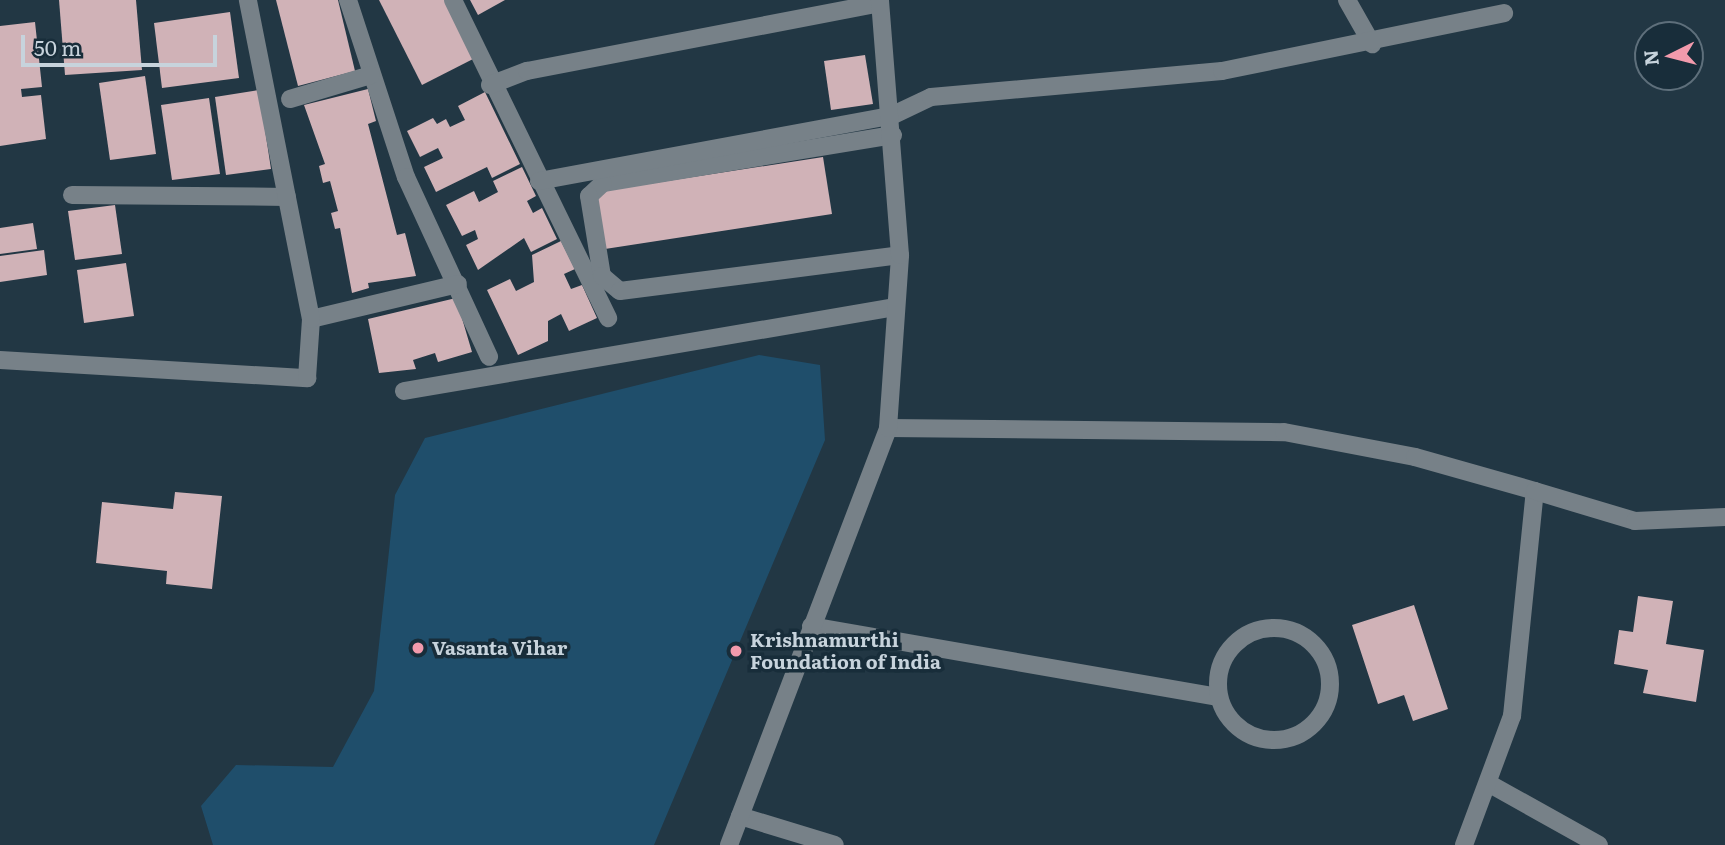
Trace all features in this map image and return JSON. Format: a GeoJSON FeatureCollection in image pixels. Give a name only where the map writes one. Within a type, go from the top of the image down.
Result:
{"type":"FeatureCollection","features":[{"type":"Feature","properties":{"kind":"street"},"geometry":{"type":"LineString","coordinates":[[0,360],[307,378],[311,319],[248,0]]}},
{"type":"Feature","properties":{"kind":"street"},"geometry":{"type":"LineString","coordinates":[[348,0],[406,177],[458,284],[489,357]]}},
{"type":"Feature","properties":{"kind":"street"},"geometry":{"type":"LineString","coordinates":[[453,0],[490,85],[608,318]]}},
{"type":"Feature","properties":{"kind":"street"},"geometry":{"type":"LineString","coordinates":[[1347,0],[1373,44]]}},
{"type":"Feature","properties":{"kind":"street"},"geometry":{"type":"LineString","coordinates":[[490,85],[527,71],[880,2],[893,135],[900,255],[888,428],[729,845]]}},
{"type":"Feature","properties":{"kind":"street"},"geometry":{"type":"LineString","coordinates":[[539,181],[891,116],[931,97],[1222,71],[1373,44],[1504,13]]}},
{"type":"Feature","properties":{"kind":"street"},"geometry":{"type":"LineString","coordinates":[[290,99],[371,75]]}},
{"type":"Feature","properties":{"kind":"street"},"geometry":{"type":"LineString","coordinates":[[893,135],[603,183],[589,196],[602,276],[620,291],[900,255]]}},
{"type":"Feature","properties":{"kind":"street"},"geometry":{"type":"LineString","coordinates":[[72,195],[287,197]]}},
{"type":"Feature","properties":{"kind":"street"},"geometry":{"type":"LineString","coordinates":[[311,319],[458,284]]}},
{"type":"Feature","properties":{"kind":"street"},"geometry":{"type":"LineString","coordinates":[[404,391],[896,307]]}},
{"type":"Feature","properties":{"kind":"street"},"geometry":{"type":"LineString","coordinates":[[888,428],[1284,432],[1415,457],[1634,521],[1725,517]]}},
{"type":"Feature","properties":{"kind":"street"},"geometry":{"type":"LineString","coordinates":[[1464,845],[1512,716],[1535,491]]}},
{"type":"Feature","properties":{"kind":"street"},"geometry":{"type":"LineString","coordinates":[[811,626],[1219,697],[1239,729],[1264,740],[1291,739],[1320,718],[1328,701],[1327,664],[1303,635],[1267,628],[1249,633],[1223,660],[1219,697]]}},
{"type":"Feature","properties":{"kind":"street"},"geometry":{"type":"LineString","coordinates":[[1488,783],[1599,845]]}},
{"type":"Feature","properties":{"kind":"street"},"geometry":{"type":"LineString","coordinates":[[740,816],[835,845]]}},
{"type":"Feature","properties":{"kind":"shaded area"},"geometry":{"type":"Polygon","coordinates":[[[759,355],[820,365],[825,440],[654,845],[213,845],[201,806],[236,765],[333,767],[374,691],[395,495],[425,438],[759,355]]]}},
{"type":"Feature","properties":{"kind":"building"},"geometry":{"type":"Polygon","coordinates":[[[59,0],[136,0],[142,70],[65,75],[59,0]]]}},
{"type":"Feature","properties":{"kind":"building"},"geometry":{"type":"Polygon","coordinates":[[[276,0],[338,0],[355,71],[298,86],[276,0]]]}},
{"type":"Feature","properties":{"kind":"building"},"geometry":{"type":"Polygon","coordinates":[[[379,0],[446,0],[475,58],[422,85],[379,0]]]}},
{"type":"Feature","properties":{"kind":"building"},"geometry":{"type":"Polygon","coordinates":[[[470,0],[505,0],[478,15],[470,0]]]}},
{"type":"Feature","properties":{"kind":"building"},"geometry":{"type":"Polygon","coordinates":[[[230,12],[239,78],[162,88],[154,23],[230,12]]]}},
{"type":"Feature","properties":{"kind":"building"},"geometry":{"type":"Polygon","coordinates":[[[35,22],[42,87],[21,89],[22,97],[41,95],[46,139],[0,146],[0,26],[35,22]]]}},
{"type":"Feature","properties":{"kind":"building"},"geometry":{"type":"Polygon","coordinates":[[[865,55],[873,104],[831,110],[824,61],[865,55]]]}},
{"type":"Feature","properties":{"kind":"building"},"geometry":{"type":"Polygon","coordinates":[[[145,76],[156,154],[110,160],[99,83],[145,76]]]}},
{"type":"Feature","properties":{"kind":"building"},"geometry":{"type":"Polygon","coordinates":[[[368,89],[376,121],[368,124],[397,235],[405,233],[416,276],[368,283],[369,288],[352,293],[340,228],[335,229],[331,213],[338,211],[330,181],[323,183],[319,166],[325,164],[304,105],[368,89]]]}},
{"type":"Feature","properties":{"kind":"building"},"geometry":{"type":"Polygon","coordinates":[[[259,90],[271,169],[226,175],[215,97],[259,90]]]}},
{"type":"Feature","properties":{"kind":"building"},"geometry":{"type":"Polygon","coordinates":[[[485,92],[520,164],[492,178],[487,167],[436,192],[424,167],[443,158],[438,148],[420,157],[407,131],[433,118],[437,124],[446,119],[450,127],[465,120],[458,106],[485,92]]]}},
{"type":"Feature","properties":{"kind":"building"},"geometry":{"type":"Polygon","coordinates":[[[209,98],[220,174],[172,180],[161,105],[209,98]]]}},
{"type":"Feature","properties":{"kind":"building"},"geometry":{"type":"Polygon","coordinates":[[[823,157],[832,214],[605,249],[596,192],[823,157]]]}},
{"type":"Feature","properties":{"kind":"building"},"geometry":{"type":"Polygon","coordinates":[[[522,167],[536,196],[527,201],[533,213],[542,208],[557,239],[531,252],[524,238],[478,270],[466,245],[478,239],[475,230],[462,236],[446,205],[474,191],[479,202],[498,192],[493,181],[522,167]]]}},
{"type":"Feature","properties":{"kind":"building"},"geometry":{"type":"Polygon","coordinates":[[[115,205],[122,254],[75,260],[68,211],[115,205]]]}},
{"type":"Feature","properties":{"kind":"building"},"geometry":{"type":"Polygon","coordinates":[[[33,223],[37,249],[0,254],[0,228],[33,223]]]}},
{"type":"Feature","properties":{"kind":"building"},"geometry":{"type":"Polygon","coordinates":[[[561,241],[575,269],[564,274],[571,289],[582,285],[597,318],[569,331],[561,314],[548,321],[548,341],[518,355],[487,290],[510,279],[516,291],[534,282],[532,255],[561,241]]]}},
{"type":"Feature","properties":{"kind":"building"},"geometry":{"type":"Polygon","coordinates":[[[44,250],[47,275],[0,282],[0,256],[44,250]]]}},
{"type":"Feature","properties":{"kind":"building"},"geometry":{"type":"Polygon","coordinates":[[[126,263],[134,316],[84,323],[77,270],[126,263]]]}},
{"type":"Feature","properties":{"kind":"building"},"geometry":{"type":"Polygon","coordinates":[[[456,298],[472,352],[438,362],[435,353],[413,360],[416,369],[379,373],[368,319],[456,298]]]}},
{"type":"Feature","properties":{"kind":"building"},"geometry":{"type":"Polygon","coordinates":[[[175,492],[222,496],[212,589],[166,584],[167,571],[96,563],[102,502],[173,509],[175,492]]]}},
{"type":"Feature","properties":{"kind":"building"},"geometry":{"type":"Polygon","coordinates":[[[1638,596],[1673,601],[1666,644],[1704,650],[1696,702],[1643,693],[1648,670],[1614,664],[1619,630],[1633,632],[1638,596]]]}},
{"type":"Feature","properties":{"kind":"building"},"geometry":{"type":"Polygon","coordinates":[[[1414,605],[1448,709],[1413,721],[1404,695],[1378,704],[1352,625],[1414,605]]]}},
{"type":"Feature","properties":{"kind":"place","name":"Vasanta Vihar"},"geometry":{"type":"Point","coordinates":[418,648]}},
{"type":"Feature","properties":{"kind":"place","name":"Krishnamurthi Foundation of India"},"geometry":{"type":"Point","coordinates":[736,651]}}]}
